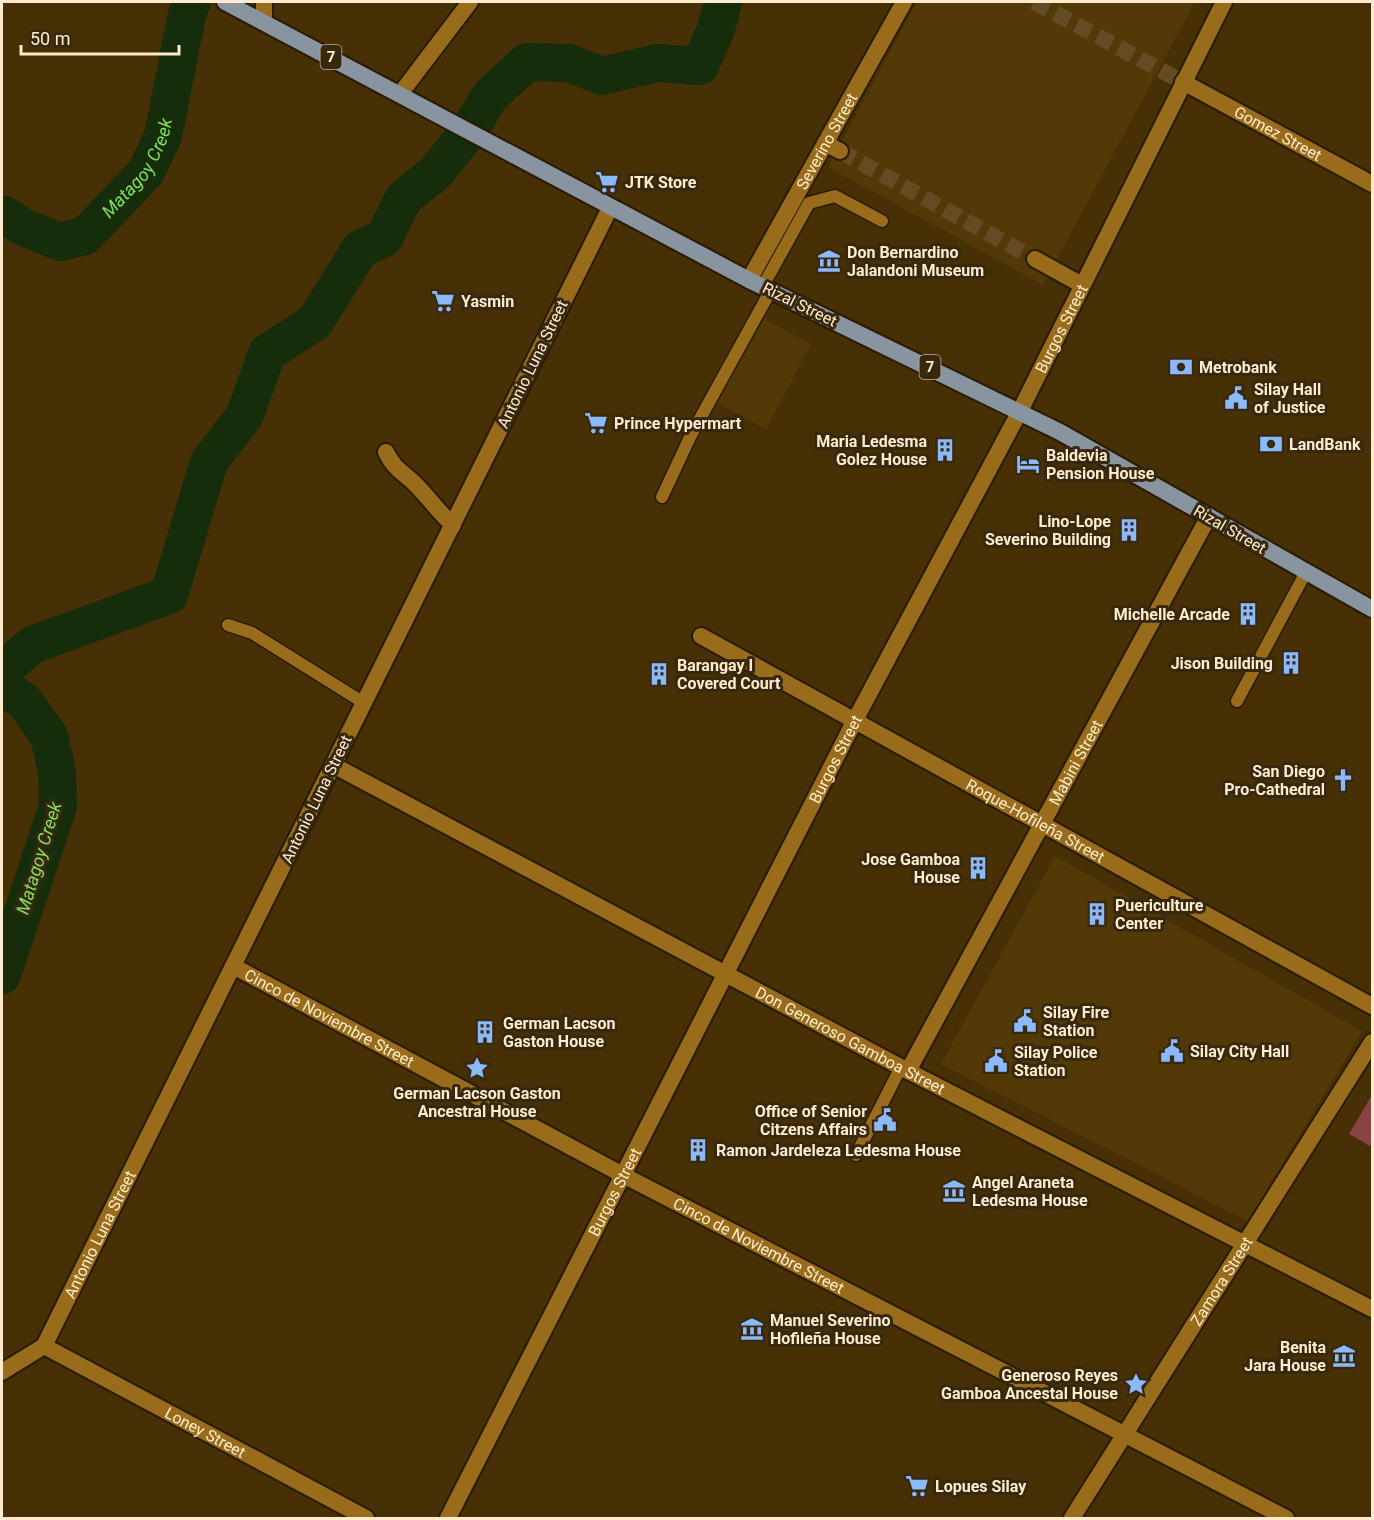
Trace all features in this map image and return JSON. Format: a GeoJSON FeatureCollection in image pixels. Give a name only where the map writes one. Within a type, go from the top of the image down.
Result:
{"type":"FeatureCollection","features":[{"type":"Feature","properties":{"kind":"main road","name":"Rizal Street"},"geometry":{"type":"LineString","coordinates":[[225,2],[761,286],[1020,411],[1372,609]]}},
{"type":"Feature","properties":{"kind":"street"},"geometry":{"type":"LineString","coordinates":[[264,2],[264,21]]}},
{"type":"Feature","properties":{"kind":"street"},"geometry":{"type":"LineString","coordinates":[[400,94],[470,2]]}},
{"type":"Feature","properties":{"kind":"street","name":"Severino Street"},"geometry":{"type":"LineString","coordinates":[[761,286],[904,2]]}},
{"type":"Feature","properties":{"kind":"street","name":"Burgos Street"},"geometry":{"type":"LineString","coordinates":[[448,1518],[854,722],[1020,411],[1224,2]]}},
{"type":"Feature","properties":{"kind":"street","name":"Gomez Street"},"geometry":{"type":"LineString","coordinates":[[1183,82],[1372,184]]}},
{"type":"Feature","properties":{"kind":"street","name":"Antonio Luna Street"},"geometry":{"type":"LineString","coordinates":[[44,1346],[610,208]]}},
{"type":"Feature","properties":{"kind":"street"},"geometry":{"type":"LineString","coordinates":[[1035,259],[1082,285]]}},
{"type":"Feature","properties":{"kind":"street"},"geometry":{"type":"LineString","coordinates":[[386,452],[397,472],[417,486],[433,507],[453,525]]}},
{"type":"Feature","properties":{"kind":"street","name":"Mabini Street"},"geometry":{"type":"LineString","coordinates":[[904,1069],[1042,824],[1209,516]]}},
{"type":"Feature","properties":{"kind":"street","name":"Roque-Hofileña Street"},"geometry":{"type":"LineString","coordinates":[[701,636],[1372,1006]]}},
{"type":"Feature","properties":{"kind":"street","name":"Don Generoso Gamboa Street"},"geometry":{"type":"LineString","coordinates":[[333,765],[904,1069],[1372,1309]]}},
{"type":"Feature","properties":{"kind":"street","name":"Cinco de Noviembre Street"},"geometry":{"type":"LineString","coordinates":[[233,966],[623,1175],[1286,1518]]}},
{"type":"Feature","properties":{"kind":"street","name":"Zamora Street"},"geometry":{"type":"LineString","coordinates":[[1072,1518],[1372,1042]]}},
{"type":"Feature","properties":{"kind":"street"},"geometry":{"type":"LineString","coordinates":[[2,1372],[44,1346]]}},
{"type":"Feature","properties":{"kind":"street","name":"Loney Street"},"geometry":{"type":"LineString","coordinates":[[44,1346],[366,1518]]}},
{"type":"Feature","properties":{"kind":"lane"},"geometry":{"type":"LineString","coordinates":[[662,496],[761,286],[809,203],[835,196],[882,221]]}},
{"type":"Feature","properties":{"kind":"lane"},"geometry":{"type":"LineString","coordinates":[[1237,701],[1306,572]]}},
{"type":"Feature","properties":{"kind":"lane"},"geometry":{"type":"LineString","coordinates":[[228,625],[252,633],[364,703]]}},
{"type":"Feature","properties":{"kind":"lane"},"geometry":{"type":"LineString","coordinates":[[856,1155],[904,1069]]}},
{"type":"Feature","properties":{"kind":"shaded area"},"geometry":{"type":"Polygon","coordinates":[[[917,2],[1195,2],[1043,285],[828,167],[917,2]]]}},
{"type":"Feature","properties":{"kind":"shaded area"},"geometry":{"type":"Polygon","coordinates":[[[758,315],[811,344],[766,429],[713,400],[758,315]]]}},
{"type":"Feature","properties":{"kind":"shaded area"},"geometry":{"type":"Polygon","coordinates":[[[1055,856],[1362,1031],[1248,1221],[941,1064],[1055,856]]]}},
{"type":"Feature","properties":{"kind":"shaded area"},"geometry":{"type":"Polygon","coordinates":[[[1372,1095],[1372,1147],[1349,1134],[1372,1095]]]}},
{"type":"Feature","properties":{"kind":"waterway","name":"Matagoy Creek"},"geometry":{"type":"LineString","coordinates":[[2,214],[23,227],[60,242],[85,236],[146,172],[163,136],[187,14],[192,2]]}},
{"type":"Feature","properties":{"kind":"waterway"},"geometry":{"type":"LineString","coordinates":[[2,671],[32,645],[169,595],[209,462],[245,415],[267,353],[315,322],[360,249],[384,238],[403,199],[436,172],[469,131],[490,96],[527,62],[569,63],[602,76],[657,63],[700,66],[716,29],[723,2]]}},
{"type":"Feature","properties":{"kind":"waterway","name":"Matagoy Creek"},"geometry":{"type":"LineString","coordinates":[[2,687],[24,701],[49,736],[57,771],[58,806],[2,975]]}},
{"type":"Feature","properties":{"kind":"tunnel"},"geometry":{"type":"LineString","coordinates":[[1034,2],[1183,82]]}},
{"type":"Feature","properties":{"kind":"tunnel"},"geometry":{"type":"LineString","coordinates":[[840,151],[1035,259]]}},
{"type":"Feature","properties":{"kind":"place","name":"JTK Store"},"geometry":{"type":"Point","coordinates":[607,182]}},
{"type":"Feature","properties":{"kind":"place","name":"Don Bernardino Jalandoni Museum"},"geometry":{"type":"Point","coordinates":[829,261]}},
{"type":"Feature","properties":{"kind":"place","name":"Yasmin"},"geometry":{"type":"Point","coordinates":[443,301]}},
{"type":"Feature","properties":{"kind":"place","name":"Metrobank"},"geometry":{"type":"Point","coordinates":[1181,367]}},
{"type":"Feature","properties":{"kind":"place","name":"Silay Hall of Justice"},"geometry":{"type":"Point","coordinates":[1236,398]}},
{"type":"Feature","properties":{"kind":"place","name":"Prince Hypermart"},"geometry":{"type":"Point","coordinates":[596,423]}},
{"type":"Feature","properties":{"kind":"place","name":"LandBank"},"geometry":{"type":"Point","coordinates":[1271,444]}},
{"type":"Feature","properties":{"kind":"place","name":"Maria Ledesma Golez House"},"geometry":{"type":"Point","coordinates":[945,450]}},
{"type":"Feature","properties":{"kind":"place","name":"Baldevia Pension House"},"geometry":{"type":"Point","coordinates":[1028,464]}},
{"type":"Feature","properties":{"kind":"place","name":"Lino-Lope Severino Building"},"geometry":{"type":"Point","coordinates":[1129,530]}},
{"type":"Feature","properties":{"kind":"place","name":"Michelle Arcade"},"geometry":{"type":"Point","coordinates":[1248,614]}},
{"type":"Feature","properties":{"kind":"place","name":"Jison Building"},"geometry":{"type":"Point","coordinates":[1291,663]}},
{"type":"Feature","properties":{"kind":"place","name":"Barangay I Covered Court"},"geometry":{"type":"Point","coordinates":[659,674]}},
{"type":"Feature","properties":{"kind":"place","name":"San Diego Pro-Cathedral"},"geometry":{"type":"Point","coordinates":[1343,780]}},
{"type":"Feature","properties":{"kind":"place","name":"Jose Gamboa House"},"geometry":{"type":"Point","coordinates":[978,868]}},
{"type":"Feature","properties":{"kind":"place","name":"Puericulture Center"},"geometry":{"type":"Point","coordinates":[1097,914]}},
{"type":"Feature","properties":{"kind":"place","name":"Silay Fire Station"},"geometry":{"type":"Point","coordinates":[1025,1021]}},
{"type":"Feature","properties":{"kind":"place","name":"German Lacson Gaston House"},"geometry":{"type":"Point","coordinates":[485,1032]}},
{"type":"Feature","properties":{"kind":"place","name":"Silay City Hall"},"geometry":{"type":"Point","coordinates":[1172,1051]}},
{"type":"Feature","properties":{"kind":"place","name":"Silay Police Station"},"geometry":{"type":"Point","coordinates":[996,1061]}},
{"type":"Feature","properties":{"kind":"place","name":"German Lacson Gaston Ancestral House"},"geometry":{"type":"Point","coordinates":[477,1068]}},
{"type":"Feature","properties":{"kind":"place","name":"Office of Senior Citzens Affairs"},"geometry":{"type":"Point","coordinates":[885,1120]}},
{"type":"Feature","properties":{"kind":"place","name":"Ramon Jardeleza Ledesma House"},"geometry":{"type":"Point","coordinates":[698,1150]}},
{"type":"Feature","properties":{"kind":"place","name":"Angel Araneta Ledesma House"},"geometry":{"type":"Point","coordinates":[954,1191]}},
{"type":"Feature","properties":{"kind":"place","name":"Manuel Severino Hofileña House"},"geometry":{"type":"Point","coordinates":[752,1329]}},
{"type":"Feature","properties":{"kind":"place","name":"Benita Jara House"},"geometry":{"type":"Point","coordinates":[1344,1356]}},
{"type":"Feature","properties":{"kind":"place","name":"Generoso Reyes Gamboa Ancestal House"},"geometry":{"type":"Point","coordinates":[1136,1384]}},
{"type":"Feature","properties":{"kind":"place","name":"Lopues Silay"},"geometry":{"type":"Point","coordinates":[917,1486]}}]}
